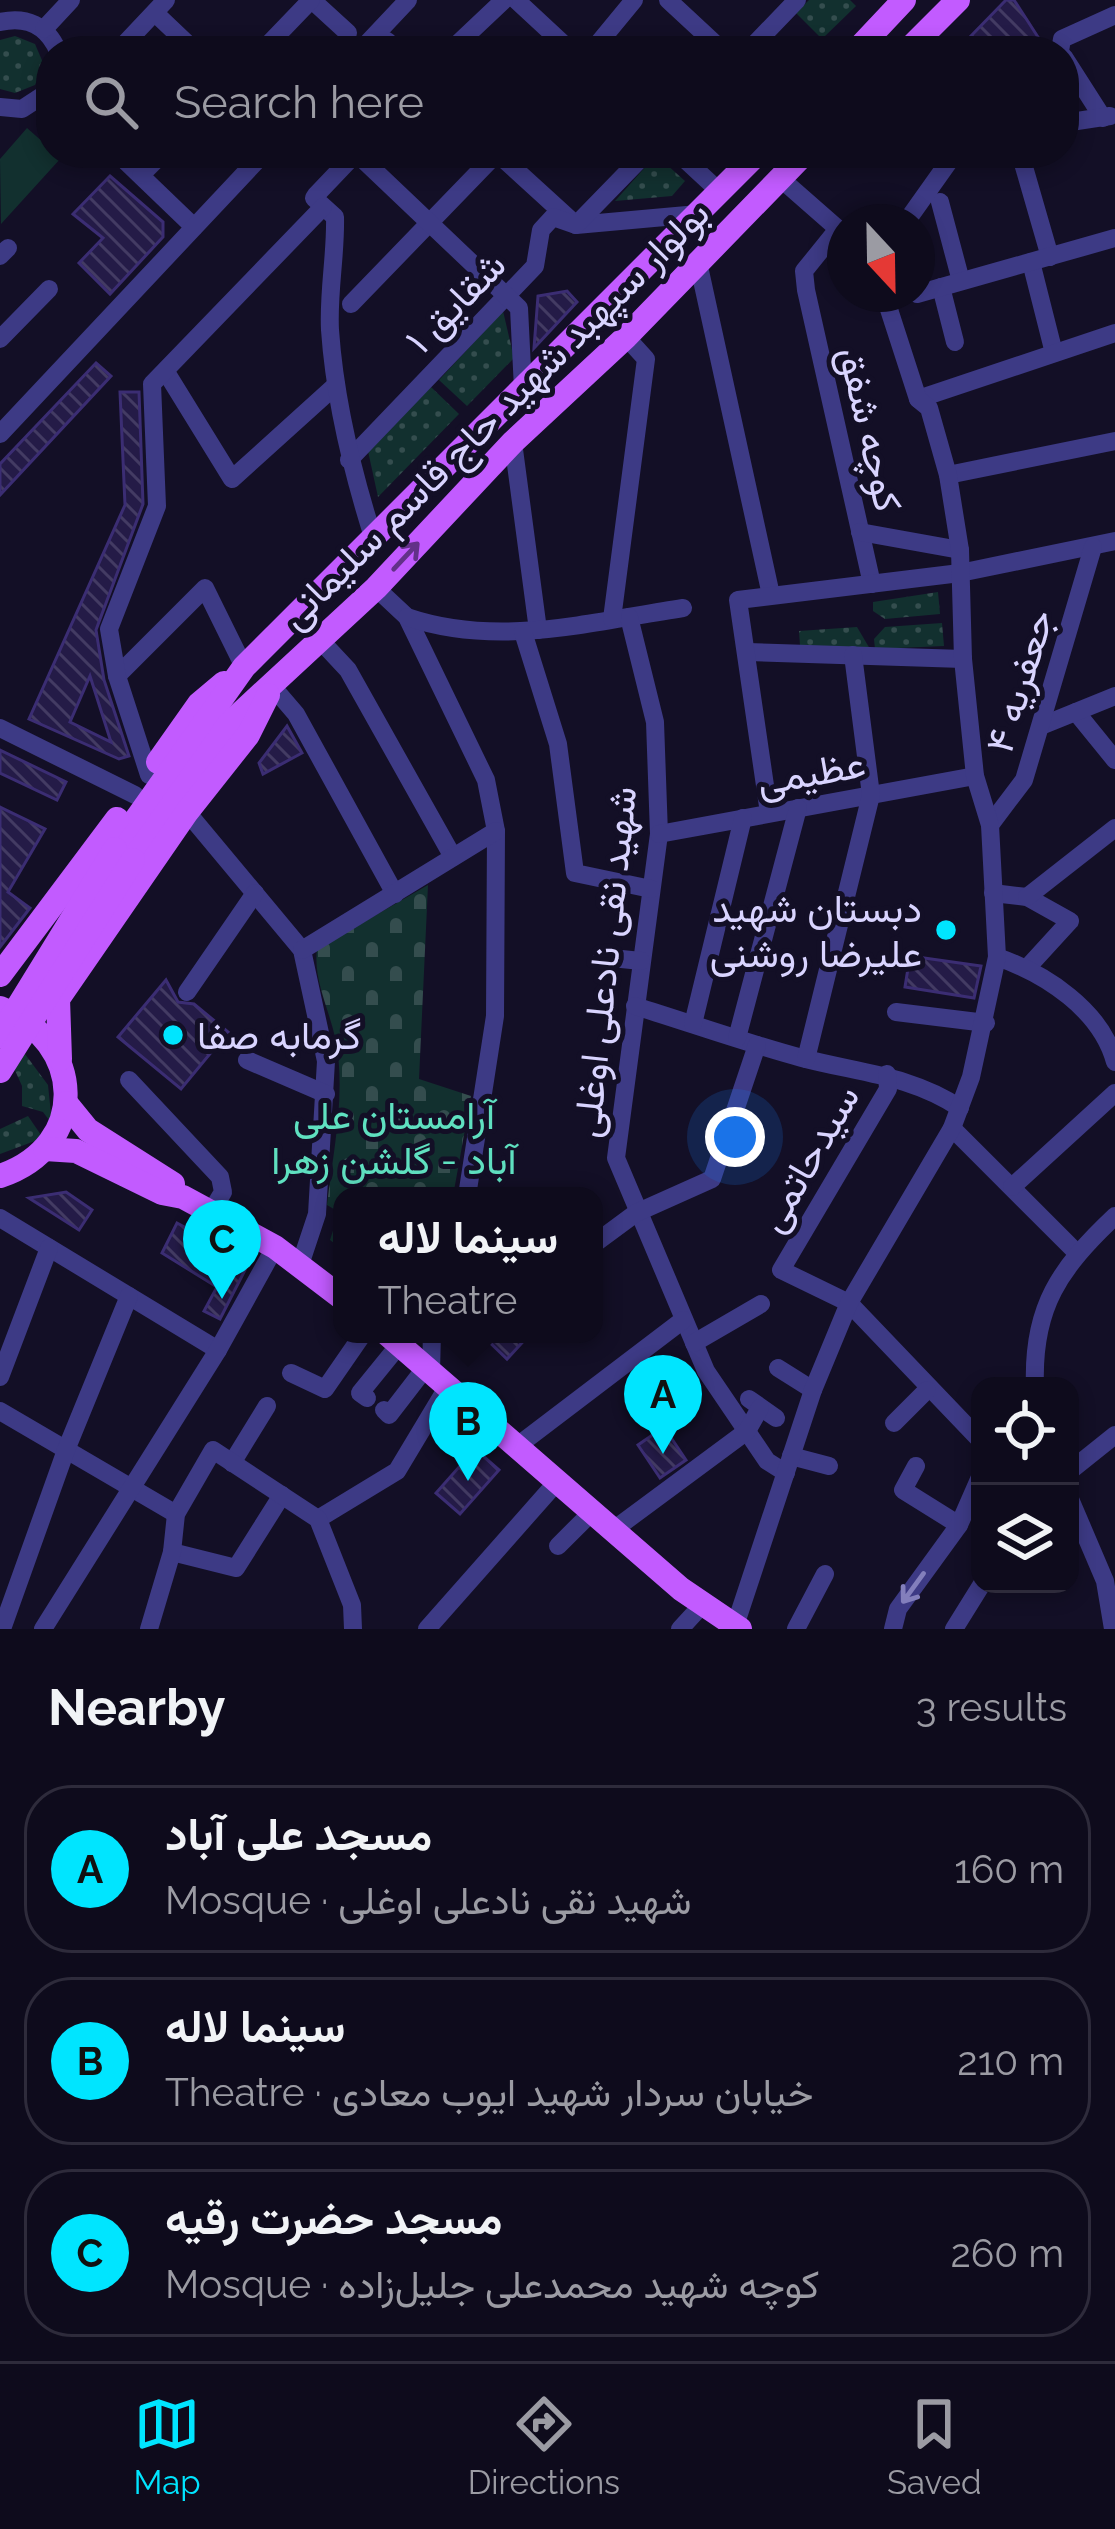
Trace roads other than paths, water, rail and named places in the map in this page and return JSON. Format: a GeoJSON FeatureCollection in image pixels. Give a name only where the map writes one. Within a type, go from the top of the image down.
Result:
{"type":"FeatureCollection","features":[{"type":"Feature","properties":{"kind":"main road"},"geometry":{"type":"LineString","coordinates":[[870,36],[904,0]]}},
{"type":"Feature","properties":{"kind":"main road"},"geometry":{"type":"LineString","coordinates":[[930,36],[958,0]]}},
{"type":"Feature","properties":{"kind":"main road","name":"بولوار سپهبد شهید حاج قاسم سلیمانی"},"geometry":{"type":"LineString","coordinates":[[222,718],[244,667],[743,168]]}},
{"type":"Feature","properties":{"kind":"main road","name":"بولوار سپهبد شهید حاج قاسم سلیمانی"},"geometry":{"type":"LineString","coordinates":[[222,718],[272,686],[376,588],[513,442],[626,337],[790,168]]}},
{"type":"Feature","properties":{"kind":"main road"},"geometry":{"type":"LineString","coordinates":[[0,975],[38,931],[199,704],[244,667]]}},
{"type":"Feature","properties":{"kind":"main road"},"geometry":{"type":"LineString","coordinates":[[0,1176],[26,1166],[46,1149],[66,1103],[58,999],[187,812],[248,735],[272,686]]}},
{"type":"Feature","properties":{"kind":"main road"},"geometry":{"type":"LineString","coordinates":[[0,1036],[222,718]]}},
{"type":"Feature","properties":{"kind":"main road"},"geometry":{"type":"LineString","coordinates":[[0,1070],[124,855]]}},
{"type":"Feature","properties":{"kind":"main road"},"geometry":{"type":"LineString","coordinates":[[38,931],[43,947],[58,957],[70,960],[86,953]]}},
{"type":"Feature","properties":{"kind":"main road"},"geometry":{"type":"LineString","coordinates":[[0,1009],[34,1027],[60,1059]]}},
{"type":"Feature","properties":{"kind":"main road"},"geometry":{"type":"LineString","coordinates":[[66,1103],[88,1130],[170,1179],[183,1197]]}},
{"type":"Feature","properties":{"kind":"main road"},"geometry":{"type":"LineString","coordinates":[[46,1149],[76,1151],[162,1193],[183,1197],[275,1246],[333,1291]]}},
{"type":"Feature","properties":{"kind":"main road"},"geometry":{"type":"LineString","coordinates":[[398,1343],[612,1531],[737,1627]]}},
{"type":"Feature","properties":{"kind":"street"},"geometry":{"type":"LineString","coordinates":[[44,29],[71,0]]}},
{"type":"Feature","properties":{"kind":"street"},"geometry":{"type":"LineString","coordinates":[[277,36],[312,0],[348,33]]}},
{"type":"Feature","properties":{"kind":"street"},"geometry":{"type":"LineString","coordinates":[[374,36],[408,0]]}},
{"type":"Feature","properties":{"kind":"street"},"geometry":{"type":"LineString","coordinates":[[467,36],[504,0]]}},
{"type":"Feature","properties":{"kind":"street"},"geometry":{"type":"LineString","coordinates":[[516,0],[556,36]]}},
{"type":"Feature","properties":{"kind":"street"},"geometry":{"type":"LineString","coordinates":[[604,36],[634,0]]}},
{"type":"Feature","properties":{"kind":"street"},"geometry":{"type":"LineString","coordinates":[[668,0],[707,36]]}},
{"type":"Feature","properties":{"kind":"street"},"geometry":{"type":"LineString","coordinates":[[762,36],[797,0]]}},
{"type":"Feature","properties":{"kind":"street"},"geometry":{"type":"LineString","coordinates":[[132,36],[161,6],[184,36]]}},
{"type":"Feature","properties":{"kind":"street"},"geometry":{"type":"LineString","coordinates":[[1070,36],[1115,15]]}},
{"type":"Feature","properties":{"kind":"street"},"geometry":{"type":"LineString","coordinates":[[0,22],[17,19],[44,29],[48,36]]}},
{"type":"Feature","properties":{"kind":"street"},"geometry":{"type":"LineString","coordinates":[[1079,77],[1109,117],[1079,121]]}},
{"type":"Feature","properties":{"kind":"street"},"geometry":{"type":"LineString","coordinates":[[0,107],[22,109],[36,102]]}},
{"type":"Feature","properties":{"kind":"street"},"geometry":{"type":"LineString","coordinates":[[133,168],[194,227]]}},
{"type":"Feature","properties":{"kind":"street"},"geometry":{"type":"LineString","coordinates":[[141,175],[148,168]]}},
{"type":"Feature","properties":{"kind":"street"},"geometry":{"type":"LineString","coordinates":[[2,429],[249,168]]}},
{"type":"Feature","properties":{"kind":"street"},"geometry":{"type":"LineString","coordinates":[[142,785],[109,628],[157,506],[159,378],[345,168]]}},
{"type":"Feature","properties":{"kind":"street"},"geometry":{"type":"LineString","coordinates":[[372,168],[519,308],[523,389]]}},
{"type":"Feature","properties":{"kind":"street"},"geometry":{"type":"LineString","coordinates":[[351,304],[482,168]]}},
{"type":"Feature","properties":{"kind":"street"},"geometry":{"type":"LineString","coordinates":[[513,168],[576,225],[698,214]]}},
{"type":"Feature","properties":{"kind":"street","name":"شقایق ۱"},"geometry":{"type":"LineString","coordinates":[[349,460],[535,266],[541,230],[554,218],[576,225],[631,168]]}},
{"type":"Feature","properties":{"kind":"street"},"geometry":{"type":"LineString","coordinates":[[695,168],[720,192]]}},
{"type":"Feature","properties":{"kind":"street"},"geometry":{"type":"LineString","coordinates":[[919,204],[945,168]]}},
{"type":"Feature","properties":{"kind":"street"},"geometry":{"type":"LineString","coordinates":[[1023,168],[1054,352]]}},
{"type":"Feature","properties":{"kind":"street"},"geometry":{"type":"LineString","coordinates":[[780,178],[827,219]]}},
{"type":"Feature","properties":{"kind":"street"},"geometry":{"type":"LineString","coordinates":[[319,202],[336,222],[330,326],[336,385],[349,460],[374,540]]}},
{"type":"Feature","properties":{"kind":"street"},"geometry":{"type":"LineString","coordinates":[[940,202],[961,281]]}},
{"type":"Feature","properties":{"kind":"street"},"geometry":{"type":"LineString","coordinates":[[935,289],[1115,238]]}},
{"type":"Feature","properties":{"kind":"street","name":"کوچه شفق"},"geometry":{"type":"LineString","coordinates":[[827,242],[815,250],[805,271],[806,290],[872,584]]}},
{"type":"Feature","properties":{"kind":"street"},"geometry":{"type":"LineString","coordinates":[[698,262],[771,595]]}},
{"type":"Feature","properties":{"kind":"street"},"geometry":{"type":"LineString","coordinates":[[941,287],[955,342]]}},
{"type":"Feature","properties":{"kind":"street"},"geometry":{"type":"LineString","coordinates":[[0,339],[49,289]]}},
{"type":"Feature","properties":{"kind":"street"},"geometry":{"type":"LineString","coordinates":[[737,1627],[813,1390],[849,1303],[960,1108],[986,1023],[998,957],[990,825],[975,776],[963,659],[960,550],[948,475],[928,407],[918,399],[890,312]]}},
{"type":"Feature","properties":{"kind":"street"},"geometry":{"type":"LineString","coordinates":[[918,399],[1115,333]]}},
{"type":"Feature","properties":{"kind":"street"},"geometry":{"type":"LineString","coordinates":[[621,618],[646,359],[626,337]]}},
{"type":"Feature","properties":{"kind":"street"},"geometry":{"type":"LineString","coordinates":[[159,378],[232,479],[336,385]]}},
{"type":"Feature","properties":{"kind":"street"},"geometry":{"type":"LineString","coordinates":[[948,475],[1115,441]]}},
{"type":"Feature","properties":{"kind":"street"},"geometry":{"type":"LineString","coordinates":[[513,442],[531,631],[558,744],[575,873],[651,889]]}},
{"type":"Feature","properties":{"kind":"street"},"geometry":{"type":"LineString","coordinates":[[860,532],[960,550]]}},
{"type":"Feature","properties":{"kind":"street"},"geometry":{"type":"LineString","coordinates":[[769,814],[738,600],[960,573],[1115,541]]}},
{"type":"Feature","properties":{"kind":"street","name":"جعفریه ۴"},"geometry":{"type":"LineString","coordinates":[[990,825],[1024,780],[1093,547]]}},
{"type":"Feature","properties":{"kind":"street"},"geometry":{"type":"LineString","coordinates":[[117,676],[206,587],[244,667]]}},
{"type":"Feature","properties":{"kind":"street"},"geometry":{"type":"LineString","coordinates":[[376,588],[407,617],[486,780],[496,831],[495,1016],[468,1187]]}},
{"type":"Feature","properties":{"kind":"street"},"geometry":{"type":"LineString","coordinates":[[407,617],[471,634],[531,631],[683,608]]}},
{"type":"Feature","properties":{"kind":"street","name":"شهید نقی نادعلی اوغلی"},"geometry":{"type":"LineString","coordinates":[[621,618],[655,722],[659,834],[616,1158],[694,1343],[767,1462],[788,1464]]}},
{"type":"Feature","properties":{"kind":"street"},"geometry":{"type":"LineString","coordinates":[[320,640],[348,670],[453,856]]}},
{"type":"Feature","properties":{"kind":"street"},"geometry":{"type":"LineString","coordinates":[[747,652],[963,659]]}},
{"type":"Feature","properties":{"kind":"street"},"geometry":{"type":"LineString","coordinates":[[806,1059],[871,795],[853,656]]}},
{"type":"Feature","properties":{"kind":"street"},"geometry":{"type":"LineString","coordinates":[[272,686],[296,714],[395,894]]}},
{"type":"Feature","properties":{"kind":"street"},"geometry":{"type":"LineString","coordinates":[[1041,727],[1115,696]]}},
{"type":"Feature","properties":{"kind":"street"},"geometry":{"type":"LineString","coordinates":[[1076,712],[1115,760]]}},
{"type":"Feature","properties":{"kind":"street"},"geometry":{"type":"LineString","coordinates":[[0,728],[142,785]]}},
{"type":"Feature","properties":{"kind":"street","name":"عظیمی"},"geometry":{"type":"LineString","coordinates":[[659,834],[975,776]]}},
{"type":"Feature","properties":{"kind":"street"},"geometry":{"type":"LineString","coordinates":[[603,1237],[636,1213],[712,1179],[798,808]]}},
{"type":"Feature","properties":{"kind":"street"},"geometry":{"type":"LineString","coordinates":[[187,812],[302,950],[326,1061],[326,1094],[317,1214],[300,1265]]}},
{"type":"Feature","properties":{"kind":"street"},"geometry":{"type":"LineString","coordinates":[[693,1024],[742,818]]}},
{"type":"Feature","properties":{"kind":"street"},"geometry":{"type":"LineString","coordinates":[[1027,897],[1115,828]]}},
{"type":"Feature","properties":{"kind":"street"},"geometry":{"type":"LineString","coordinates":[[302,950],[496,831]]}},
{"type":"Feature","properties":{"kind":"street"},"geometry":{"type":"LineString","coordinates":[[188,992],[255,893]]}},
{"type":"Feature","properties":{"kind":"street"},"geometry":{"type":"LineString","coordinates":[[993,893],[1027,897],[1070,921],[1028,968]]}},
{"type":"Feature","properties":{"kind":"street"},"geometry":{"type":"LineString","coordinates":[[602,957],[641,961]]}},
{"type":"Feature","properties":{"kind":"street"},"geometry":{"type":"LineString","coordinates":[[998,957],[1028,968],[1091,1014],[1115,1062]]}},
{"type":"Feature","properties":{"kind":"street"},"geometry":{"type":"LineString","coordinates":[[634,1006],[806,1059],[887,1074],[931,1089],[960,1108]]}},
{"type":"Feature","properties":{"kind":"street"},"geometry":{"type":"LineString","coordinates":[[896,1012],[986,1023]]}},
{"type":"Feature","properties":{"kind":"street"},"geometry":{"type":"LineString","coordinates":[[247,1060],[326,1094]]}},
{"type":"Feature","properties":{"kind":"street","name":"سیدحاتمی"},"geometry":{"type":"LineString","coordinates":[[849,1303],[781,1270],[888,1089],[887,1074]]}},
{"type":"Feature","properties":{"kind":"street"},"geometry":{"type":"LineString","coordinates":[[128,1080],[220,1177],[223,1192],[211,1212]]}},
{"type":"Feature","properties":{"kind":"street"},"geometry":{"type":"LineString","coordinates":[[1012,1187],[1115,1093]]}},
{"type":"Feature","properties":{"kind":"street"},"geometry":{"type":"LineString","coordinates":[[952,1128],[1076,1252]]}},
{"type":"Feature","properties":{"kind":"street"},"geometry":{"type":"LineString","coordinates":[[1035,1377],[1051,1288],[1076,1252],[1115,1216]]}},
{"type":"Feature","properties":{"kind":"street"},"geometry":{"type":"LineString","coordinates":[[0,1218],[218,1350]]}},
{"type":"Feature","properties":{"kind":"street"},"geometry":{"type":"LineString","coordinates":[[43,1629],[218,1350],[275,1246]]}},
{"type":"Feature","properties":{"kind":"street"},"geometry":{"type":"LineString","coordinates":[[0,1377],[49,1248]]}},
{"type":"Feature","properties":{"kind":"street"},"geometry":{"type":"LineString","coordinates":[[2,1629],[66,1450],[129,1297]]}},
{"type":"Feature","properties":{"kind":"street"},"geometry":{"type":"LineString","coordinates":[[849,1303],[971,1432]]}},
{"type":"Feature","properties":{"kind":"street"},"geometry":{"type":"LineString","coordinates":[[694,1343],[760,1304]]}},
{"type":"Feature","properties":{"kind":"street"},"geometry":{"type":"LineString","coordinates":[[516,1447],[683,1320]]}},
{"type":"Feature","properties":{"kind":"street"},"geometry":{"type":"LineString","coordinates":[[290,1373],[325,1389],[357,1343]]}},
{"type":"Feature","properties":{"kind":"street"},"geometry":{"type":"LineString","coordinates":[[391,1343],[360,1393],[389,1414],[435,1375]]}},
{"type":"Feature","properties":{"kind":"street"},"geometry":{"type":"LineString","coordinates":[[318,1520],[397,1471],[435,1375],[433,1343]]}},
{"type":"Feature","properties":{"kind":"street"},"geometry":{"type":"LineString","coordinates":[[778,1368],[813,1390]]}},
{"type":"Feature","properties":{"kind":"street"},"geometry":{"type":"LineString","coordinates":[[894,1424],[927,1390]]}},
{"type":"Feature","properties":{"kind":"street"},"geometry":{"type":"LineString","coordinates":[[232,1463],[267,1406]]}},
{"type":"Feature","properties":{"kind":"street"},"geometry":{"type":"LineString","coordinates":[[612,1531],[747,1431],[762,1408]]}},
{"type":"Feature","properties":{"kind":"street"},"geometry":{"type":"LineString","coordinates":[[0,1411],[176,1514]]}},
{"type":"Feature","properties":{"kind":"street"},"geometry":{"type":"LineString","coordinates":[[1079,1465],[1115,1436]]}},
{"type":"Feature","properties":{"kind":"street"},"geometry":{"type":"LineString","coordinates":[[150,1629],[172,1552],[176,1514],[213,1450],[318,1520],[352,1605],[353,1629]]}},
{"type":"Feature","properties":{"kind":"street"},"geometry":{"type":"LineString","coordinates":[[788,1464],[829,1466]]}},
{"type":"Feature","properties":{"kind":"street"},"geometry":{"type":"LineString","coordinates":[[916,1466],[903,1490],[958,1525]]}},
{"type":"Feature","properties":{"kind":"street"},"geometry":{"type":"LineString","coordinates":[[427,1629],[556,1484]]}},
{"type":"Feature","properties":{"kind":"street"},"geometry":{"type":"LineString","coordinates":[[893,1629],[898,1609],[958,1525],[976,1485]]}},
{"type":"Feature","properties":{"kind":"street"},"geometry":{"type":"LineString","coordinates":[[172,1552],[236,1568],[282,1496]]}},
{"type":"Feature","properties":{"kind":"street"},"geometry":{"type":"LineString","coordinates":[[558,1546],[591,1513]]}},
{"type":"Feature","properties":{"kind":"street"},"geometry":{"type":"LineString","coordinates":[[1079,1519],[1105,1581],[1112,1629]]}},
{"type":"Feature","properties":{"kind":"street"},"geometry":{"type":"LineString","coordinates":[[796,1629],[825,1574]]}},
{"type":"Feature","properties":{"kind":"street"},"geometry":{"type":"LineString","coordinates":[[954,1629],[976,1593]]}},
{"type":"Feature","properties":{"kind":"street"},"geometry":{"type":"LineString","coordinates":[[680,1629],[703,1604]]}},
{"type":"Feature","properties":{"kind":"place","name":"دبستان شهید علیرضا روشنی"},"geometry":{"type":"Point","coordinates":[946,930]}},
{"type":"Feature","properties":{"kind":"place","name":"گرمابه صفا"},"geometry":{"type":"Point","coordinates":[173,1035]}},
{"type":"Feature","properties":{"kind":"place","name":"مسجد حضرت رقیه"},"geometry":{"type":"Point","coordinates":[222,1299]}},
{"type":"Feature","properties":{"kind":"place","name":"مسجد علی آباد"},"geometry":{"type":"Point","coordinates":[663,1454]}},
{"type":"Feature","properties":{"kind":"place","name":"سینما لاله"},"geometry":{"type":"Point","coordinates":[468,1481]}},
{"type":"Feature","properties":{"kind":"park label","name":"آرامستان علی آباد - گلشن زهرا"},"geometry":{"type":"Point","coordinates":[394,1138]}}]}
